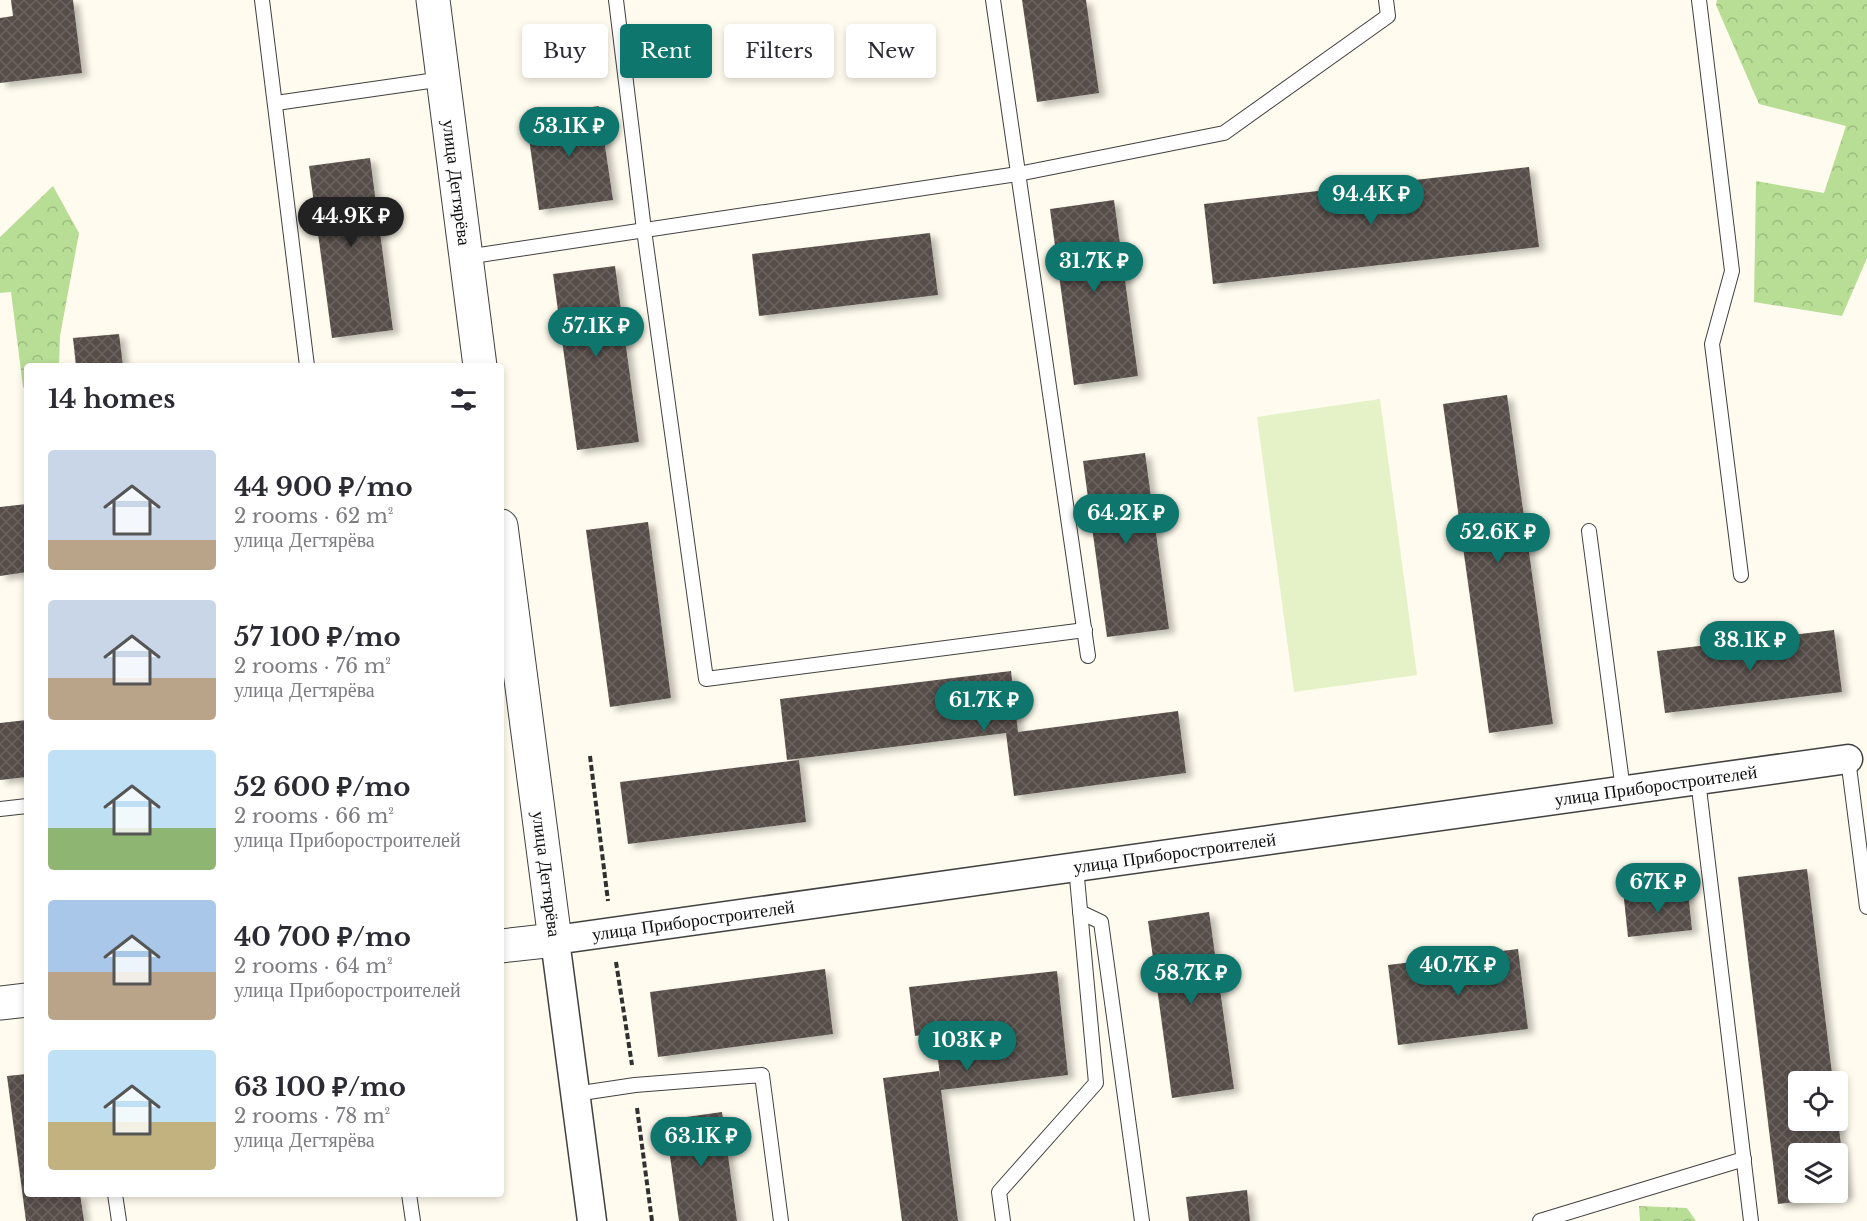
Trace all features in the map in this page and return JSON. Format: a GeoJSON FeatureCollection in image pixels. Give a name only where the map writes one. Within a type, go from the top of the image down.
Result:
{"type":"FeatureCollection","features":[{"type":"Feature","properties":{"kind":"street","name":"улица Дегтярёва"},"geometry":{"type":"LineString","coordinates":[[433,0],[480,363]]}},
{"type":"Feature","properties":{"kind":"street","name":"улица Дегтярёва"},"geometry":{"type":"LineString","coordinates":[[504,549],[592,1221]]}},
{"type":"Feature","properties":{"kind":"street","name":"улица Приборостроителей"},"geometry":{"type":"LineString","coordinates":[[504,946],[1848,759]]}},
{"type":"Feature","properties":{"kind":"street"},"geometry":{"type":"LineString","coordinates":[[0,1003],[24,1000]]}},
{"type":"Feature","properties":{"kind":"lane"},"geometry":{"type":"LineString","coordinates":[[262,0],[307,363]]}},
{"type":"Feature","properties":{"kind":"lane"},"geometry":{"type":"LineString","coordinates":[[616,0],[644,230],[706,679],[1085,630]]}},
{"type":"Feature","properties":{"kind":"lane"},"geometry":{"type":"LineString","coordinates":[[993,0],[1088,656]]}},
{"type":"Feature","properties":{"kind":"lane"},"geometry":{"type":"LineString","coordinates":[[466,256],[1018,174],[1224,133],[1388,16],[1386,0]]}},
{"type":"Feature","properties":{"kind":"lane"},"geometry":{"type":"LineString","coordinates":[[1699,0],[1732,271],[1712,344],[1741,575]]}},
{"type":"Feature","properties":{"kind":"lane"},"geometry":{"type":"LineString","coordinates":[[276,103],[443,79]]}},
{"type":"Feature","properties":{"kind":"lane"},"geometry":{"type":"LineString","coordinates":[[1589,531],[1623,790]]}},
{"type":"Feature","properties":{"kind":"lane"},"geometry":{"type":"LineString","coordinates":[[1848,759],[1867,907]]}},
{"type":"Feature","properties":{"kind":"lane"},"geometry":{"type":"LineString","coordinates":[[1698,780],[1751,1221]]}},
{"type":"Feature","properties":{"kind":"lane"},"geometry":{"type":"LineString","coordinates":[[0,809],[24,806]]}},
{"type":"Feature","properties":{"kind":"lane"},"geometry":{"type":"LineString","coordinates":[[1003,1221],[999,1192],[1096,1083],[1076,867]]}},
{"type":"Feature","properties":{"kind":"lane"},"geometry":{"type":"LineString","coordinates":[[1080,912],[1101,922],[1142,1221]]}},
{"type":"Feature","properties":{"kind":"lane"},"geometry":{"type":"LineString","coordinates":[[575,1094],[634,1085],[762,1075],[781,1221]]}},
{"type":"Feature","properties":{"kind":"lane"},"geometry":{"type":"LineString","coordinates":[[1540,1221],[1744,1159]]}},
{"type":"Feature","properties":{"kind":"lane"},"geometry":{"type":"LineString","coordinates":[[115,1197],[119,1221]]}},
{"type":"Feature","properties":{"kind":"lane"},"geometry":{"type":"LineString","coordinates":[[409,1197],[412,1221]]}},
{"type":"Feature","properties":{"kind":"path"},"geometry":{"type":"LineString","coordinates":[[590,756],[611,931],[652,1221]]}},
{"type":"Feature","properties":{"kind":"green space"},"geometry":{"type":"Polygon","coordinates":[[[1717,0],[1867,0],[1867,258],[1842,316],[1754,302],[1756,181],[1824,193],[1846,126],[1759,104],[1716,5],[1717,0]]]}},
{"type":"Feature","properties":{"kind":"green space"},"geometry":{"type":"Polygon","coordinates":[[[53,186],[79,233],[60,336],[59,363],[24,363],[24,388],[11,292],[0,293],[0,237],[53,186]]]}},
{"type":"Feature","properties":{"kind":"green space"},"geometry":{"type":"Polygon","coordinates":[[[1380,399],[1417,675],[1294,692],[1257,417],[1380,399]]]}},
{"type":"Feature","properties":{"kind":"green space"},"geometry":{"type":"Polygon","coordinates":[[[1639,1206],[1687,1208],[1696,1221],[1640,1221],[1639,1206]]]}},
{"type":"Feature","properties":{"kind":"building"},"geometry":{"type":"Polygon","coordinates":[[[11,0],[73,0],[82,73],[0,83],[0,18],[13,16],[11,0]]]}},
{"type":"Feature","properties":{"kind":"building"},"geometry":{"type":"Polygon","coordinates":[[[1022,0],[1086,0],[1099,93],[1037,102],[1022,0]]]}},
{"type":"Feature","properties":{"kind":"building"},"geometry":{"type":"Polygon","coordinates":[[[599,106],[613,200],[539,210],[526,117],[599,106]]]}},
{"type":"Feature","properties":{"kind":"building"},"geometry":{"type":"Polygon","coordinates":[[[370,158],[393,330],[332,338],[309,166],[370,158]]]}},
{"type":"Feature","properties":{"kind":"building"},"geometry":{"type":"Polygon","coordinates":[[[1529,167],[1539,247],[1213,284],[1204,204],[1529,167]]]}},
{"type":"Feature","properties":{"kind":"building"},"geometry":{"type":"Polygon","coordinates":[[[1114,200],[1138,376],[1074,385],[1050,209],[1114,200]]]}},
{"type":"Feature","properties":{"kind":"building"},"geometry":{"type":"Polygon","coordinates":[[[930,233],[938,295],[759,316],[752,254],[930,233]]]}},
{"type":"Feature","properties":{"kind":"building"},"geometry":{"type":"Polygon","coordinates":[[[615,266],[639,442],[577,450],[553,274],[615,266]]]}},
{"type":"Feature","properties":{"kind":"building"},"geometry":{"type":"Polygon","coordinates":[[[119,334],[123,363],[76,363],[73,338],[119,334]]]}},
{"type":"Feature","properties":{"kind":"building"},"geometry":{"type":"Polygon","coordinates":[[[1507,395],[1553,724],[1489,733],[1443,404],[1507,395]]]}},
{"type":"Feature","properties":{"kind":"building"},"geometry":{"type":"Polygon","coordinates":[[[1145,453],[1169,629],[1107,637],[1083,461],[1145,453]]]}},
{"type":"Feature","properties":{"kind":"building"},"geometry":{"type":"Polygon","coordinates":[[[24,504],[24,572],[0,576],[0,507],[24,504]]]}},
{"type":"Feature","properties":{"kind":"building"},"geometry":{"type":"Polygon","coordinates":[[[648,522],[671,698],[610,707],[586,530],[648,522]]]}},
{"type":"Feature","properties":{"kind":"building"},"geometry":{"type":"Polygon","coordinates":[[[1834,630],[1842,692],[1665,713],[1657,651],[1834,630]]]}},
{"type":"Feature","properties":{"kind":"building"},"geometry":{"type":"Polygon","coordinates":[[[1011,671],[1018,732],[1178,711],[1186,773],[1014,796],[1006,733],[787,760],[780,699],[1011,671]]]}},
{"type":"Feature","properties":{"kind":"building"},"geometry":{"type":"Polygon","coordinates":[[[24,720],[24,777],[0,780],[0,723],[24,720]]]}},
{"type":"Feature","properties":{"kind":"building"},"geometry":{"type":"Polygon","coordinates":[[[799,760],[806,822],[628,844],[620,782],[799,760]]]}},
{"type":"Feature","properties":{"kind":"building"},"geometry":{"type":"Polygon","coordinates":[[[1807,869],[1832,1071],[1788,1071],[1788,1131],[1839,1131],[1841,1143],[1788,1143],[1788,1203],[1778,1204],[1738,877],[1807,869]]]}},
{"type":"Feature","properties":{"kind":"building"},"geometry":{"type":"Polygon","coordinates":[[[1688,892],[1692,930],[1628,937],[1624,899],[1688,892]]]}},
{"type":"Feature","properties":{"kind":"building"},"geometry":{"type":"Polygon","coordinates":[[[1209,912],[1234,1089],[1172,1098],[1148,921],[1209,912]]]}},
{"type":"Feature","properties":{"kind":"building"},"geometry":{"type":"Polygon","coordinates":[[[1518,949],[1528,1029],[1398,1045],[1388,965],[1518,949]]]}},
{"type":"Feature","properties":{"kind":"building"},"geometry":{"type":"Polygon","coordinates":[[[825,969],[833,1034],[658,1057],[650,992],[825,969]]]}},
{"type":"Feature","properties":{"kind":"building"},"geometry":{"type":"Polygon","coordinates":[[[1057,971],[1068,1075],[941,1090],[958,1221],[902,1221],[883,1078],[939,1071],[941,1085],[935,1033],[915,1036],[909,987],[1057,971]]]}},
{"type":"Feature","properties":{"kind":"building"},"geometry":{"type":"Polygon","coordinates":[[[24,1074],[24,1197],[80,1197],[84,1221],[26,1221],[7,1076],[24,1074]]]}},
{"type":"Feature","properties":{"kind":"building"},"geometry":{"type":"Polygon","coordinates":[[[722,1112],[737,1221],[679,1221],[665,1120],[722,1112]]]}},
{"type":"Feature","properties":{"kind":"building"},"geometry":{"type":"Polygon","coordinates":[[[1247,1190],[1250,1221],[1189,1221],[1186,1197],[1247,1190]]]}}]}
